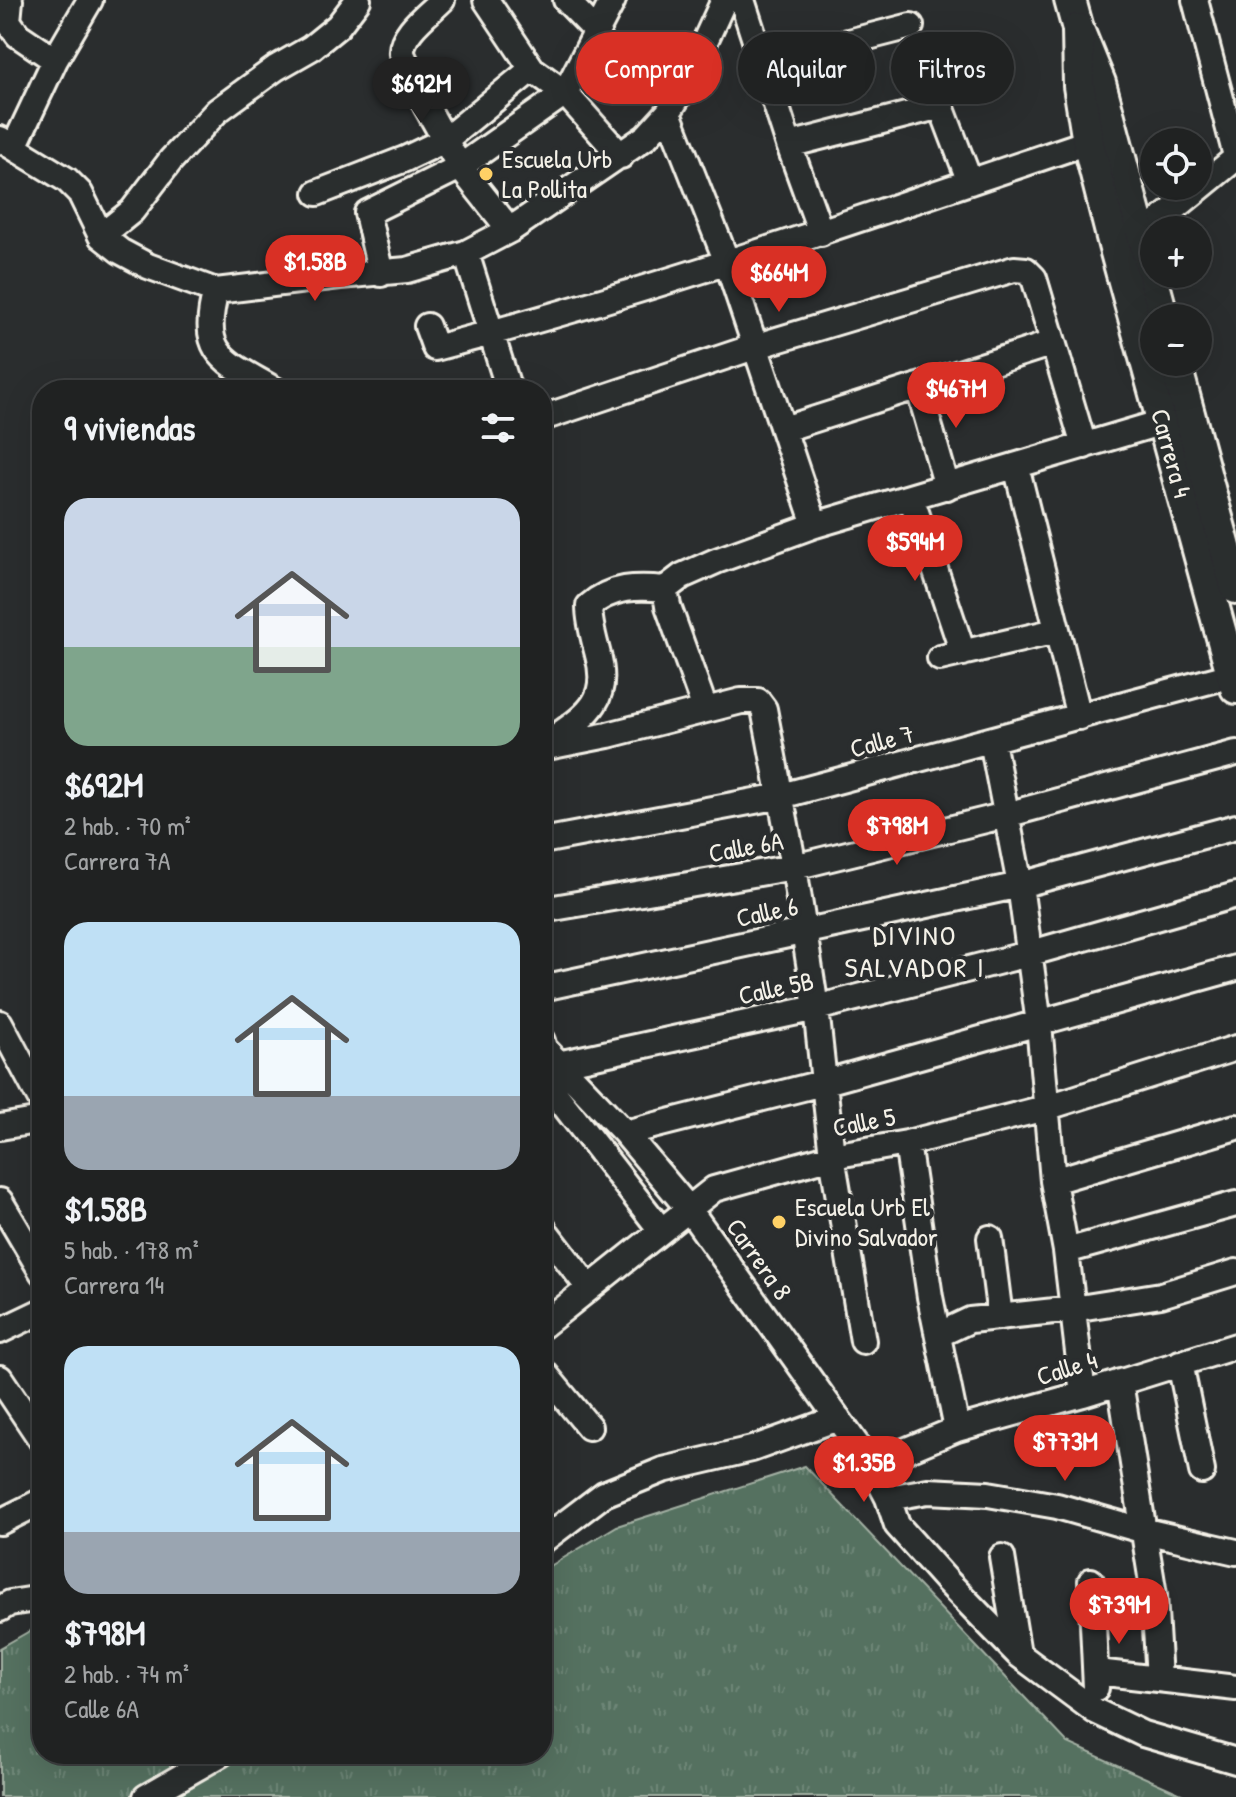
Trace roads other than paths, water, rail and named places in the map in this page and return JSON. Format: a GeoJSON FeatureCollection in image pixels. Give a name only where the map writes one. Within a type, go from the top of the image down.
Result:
{"type":"FeatureCollection","features":[{"type":"Feature","properties":{"kind":"main road","name":"Carrera 4"},"geometry":{"type":"LineString","coordinates":[[1070,0],[1100,83],[1140,232]]}},
{"type":"Feature","properties":{"kind":"main road","name":"Carrera 4"},"geometry":{"type":"LineString","coordinates":[[1078,29],[1079,86],[1088,142],[1234,682]]}},
{"type":"Feature","properties":{"kind":"main road","name":"Carrera 4"},"geometry":{"type":"LineString","coordinates":[[1179,376],[1236,588]]}},
{"type":"Feature","properties":{"kind":"street"},"geometry":{"type":"LineString","coordinates":[[90,0],[7,143],[67,180],[80,193],[101,236],[148,266],[216,291],[407,270],[466,253],[510,230],[646,137],[668,113],[699,57],[724,0]]}},
{"type":"Feature","properties":{"kind":"street"},"geometry":{"type":"LineString","coordinates":[[101,236],[132,211],[171,160],[217,111],[276,68],[311,48],[338,26],[358,0]]}},
{"type":"Feature","properties":{"kind":"street"},"geometry":{"type":"LineString","coordinates":[[442,0],[410,32],[401,45],[402,54],[460,167],[510,230]]}},
{"type":"Feature","properties":{"kind":"street"},"geometry":{"type":"LineString","coordinates":[[486,0],[532,69],[565,93],[621,156]]}},
{"type":"Feature","properties":{"kind":"street"},"geometry":{"type":"LineString","coordinates":[[566,0],[597,32],[613,0]]}},
{"type":"Feature","properties":{"kind":"street"},"geometry":{"type":"LineString","coordinates":[[742,0],[752,32]]}},
{"type":"Feature","properties":{"kind":"street"},"geometry":{"type":"LineString","coordinates":[[1165,216],[1236,157],[1195,0]]}},
{"type":"Feature","properties":{"kind":"street"},"geometry":{"type":"LineString","coordinates":[[9,11],[18,35],[55,60]]}},
{"type":"Feature","properties":{"kind":"street"},"geometry":{"type":"LineString","coordinates":[[875,35],[911,26]]}},
{"type":"Feature","properties":{"kind":"street"},"geometry":{"type":"LineString","coordinates":[[317,193],[445,140],[532,69]]}},
{"type":"Feature","properties":{"kind":"street"},"geometry":{"type":"LineString","coordinates":[[381,274],[367,213],[460,167],[565,93],[576,72]]}},
{"type":"Feature","properties":{"kind":"street"},"geometry":{"type":"LineString","coordinates":[[775,104],[821,233]]}},
{"type":"Feature","properties":{"kind":"street"},"geometry":{"type":"LineString","coordinates":[[789,145],[941,106],[970,182]]}},
{"type":"Feature","properties":{"kind":"street"},"geometry":{"type":"LineString","coordinates":[[668,113],[757,346],[815,525]]}},
{"type":"Feature","properties":{"kind":"street"},"geometry":{"type":"LineString","coordinates":[[427,326],[435,348],[492,333],[821,233],[1088,142]]}},
{"type":"Feature","properties":{"kind":"street"},"geometry":{"type":"LineString","coordinates":[[466,253],[506,380]]}},
{"type":"Feature","properties":{"kind":"street"},"geometry":{"type":"LineString","coordinates":[[552,415],[757,346],[1014,269],[1026,270],[1034,278],[1084,446]]}},
{"type":"Feature","properties":{"kind":"street"},"geometry":{"type":"LineString","coordinates":[[216,291],[208,319],[213,346],[230,363],[258,380]]}},
{"type":"Feature","properties":{"kind":"street"},"geometry":{"type":"LineString","coordinates":[[784,429],[1053,343]]}},
{"type":"Feature","properties":{"kind":"street"},"geometry":{"type":"LineString","coordinates":[[918,386],[947,487]]}},
{"type":"Feature","properties":{"kind":"street"},"geometry":{"type":"LineString","coordinates":[[552,740],[590,712],[602,692],[601,666],[589,619],[589,606],[602,595],[634,586],[665,589],[682,576],[716,561],[815,525],[1163,422]]}},
{"type":"Feature","properties":{"kind":"street"},"geometry":{"type":"LineString","coordinates":[[1016,466],[1079,717]]}},
{"type":"Feature","properties":{"kind":"street"},"geometry":{"type":"LineString","coordinates":[[911,497],[952,656],[1056,631]]}},
{"type":"Feature","properties":{"kind":"street"},"geometry":{"type":"LineString","coordinates":[[665,589],[668,606],[705,709]]}},
{"type":"Feature","properties":{"kind":"street","name":"Calle 7"},"geometry":{"type":"LineString","coordinates":[[552,839],[781,796],[1079,717],[1234,682]]}},
{"type":"Feature","properties":{"kind":"street"},"geometry":{"type":"LineString","coordinates":[[552,746],[741,701],[758,701],[764,709],[794,867],[826,1082],[832,1156],[863,1341]]}},
{"type":"Feature","properties":{"kind":"street"},"geometry":{"type":"LineString","coordinates":[[992,741],[1020,885],[1039,1024],[1053,1181],[1066,1251],[1083,1394]]}},
{"type":"Feature","properties":{"kind":"street","name":"Calle 6A"},"geometry":{"type":"LineString","coordinates":[[552,908],[794,867],[1006,815],[1236,753]]}},
{"type":"Feature","properties":{"kind":"street","name":"Calle 6"},"geometry":{"type":"LineString","coordinates":[[552,986],[1020,885],[1236,827]]}},
{"type":"Feature","properties":{"kind":"street","name":"Calle 5B"},"geometry":{"type":"LineString","coordinates":[[552,1055],[816,1008],[1028,954],[1236,895]]}},
{"type":"Feature","properties":{"kind":"street"},"geometry":{"type":"LineString","coordinates":[[625,1133],[826,1082],[1236,968]]}},
{"type":"Feature","properties":{"kind":"street"},"geometry":{"type":"LineString","coordinates":[[0,1023],[32,1083]]}},
{"type":"Feature","properties":{"kind":"street","name":"Calle 5"},"geometry":{"type":"LineString","coordinates":[[552,1318],[714,1189],[832,1156],[907,1143],[1045,1108],[1236,1048]]}},
{"type":"Feature","properties":{"kind":"street","name":"Carrera 8"},"geometry":{"type":"LineString","coordinates":[[552,1062],[625,1133],[688,1208],[871,1465],[888,1498],[897,1525],[1018,1654]]}},
{"type":"Feature","properties":{"kind":"street"},"geometry":{"type":"LineString","coordinates":[[552,1065],[661,1230]]}},
{"type":"Feature","properties":{"kind":"street"},"geometry":{"type":"LineString","coordinates":[[0,1127],[32,1122]]}},
{"type":"Feature","properties":{"kind":"street"},"geometry":{"type":"LineString","coordinates":[[1053,1181],[1236,1127]]}},
{"type":"Feature","properties":{"kind":"street"},"geometry":{"type":"LineString","coordinates":[[907,1143],[938,1335],[957,1429]]}},
{"type":"Feature","properties":{"kind":"street"},"geometry":{"type":"LineString","coordinates":[[0,1201],[32,1255]]}},
{"type":"Feature","properties":{"kind":"street"},"geometry":{"type":"LineString","coordinates":[[1066,1251],[1236,1204]]}},
{"type":"Feature","properties":{"kind":"street"},"geometry":{"type":"LineString","coordinates":[[990,1238],[1000,1317]]}},
{"type":"Feature","properties":{"kind":"street"},"geometry":{"type":"LineString","coordinates":[[552,1240],[589,1288]]}},
{"type":"Feature","properties":{"kind":"street"},"geometry":{"type":"LineString","coordinates":[[938,1335],[970,1320],[1073,1309],[1161,1295],[1236,1272]]}},
{"type":"Feature","properties":{"kind":"street"},"geometry":{"type":"LineString","coordinates":[[0,1331],[32,1316]]}},
{"type":"Feature","properties":{"kind":"street","name":"Calle 4"},"geometry":{"type":"LineString","coordinates":[[871,1465],[957,1429],[1236,1346]]}},
{"type":"Feature","properties":{"kind":"street"},"geometry":{"type":"LineString","coordinates":[[1180,1363],[1202,1471]]}},
{"type":"Feature","properties":{"kind":"street"},"geometry":{"type":"LineString","coordinates":[[0,1378],[32,1426]]}},
{"type":"Feature","properties":{"kind":"street"},"geometry":{"type":"LineString","coordinates":[[552,1382],[589,1427]]}},
{"type":"Feature","properties":{"kind":"street"},"geometry":{"type":"LineString","coordinates":[[1120,1382],[1154,1595],[1159,1679]]}},
{"type":"Feature","properties":{"kind":"street"},"geometry":{"type":"LineString","coordinates":[[552,1533],[604,1494],[663,1470],[752,1449],[838,1418]]}},
{"type":"Feature","properties":{"kind":"street"},"geometry":{"type":"LineString","coordinates":[[888,1498],[928,1491],[988,1494],[1057,1506],[1236,1552]]}},
{"type":"Feature","properties":{"kind":"street"},"geometry":{"type":"LineString","coordinates":[[0,1522],[32,1506]]}},
{"type":"Feature","properties":{"kind":"street"},"geometry":{"type":"LineString","coordinates":[[1002,1557],[1018,1654],[1095,1711],[1143,1734],[1236,1761]]}},
{"type":"Feature","properties":{"kind":"street"},"geometry":{"type":"LineString","coordinates":[[1091,1581],[1097,1672],[1095,1711]]}},
{"type":"Feature","properties":{"kind":"street"},"geometry":{"type":"LineString","coordinates":[[0,1609],[10,1603],[32,1600]]}},
{"type":"Feature","properties":{"kind":"street"},"geometry":{"type":"LineString","coordinates":[[1097,1672],[1236,1688]]}},
{"type":"Feature","properties":{"kind":"street"},"geometry":{"type":"LineString","coordinates":[[146,1797],[204,1764]]}},
{"type":"Feature","properties":{"kind":"place","name":"Escuela Urb La Pollita"},"geometry":{"type":"Point","coordinates":[486,174]}},
{"type":"Feature","properties":{"kind":"place","name":"Escuela Urb El Divino Salvador"},"geometry":{"type":"Point","coordinates":[779,1222]}},
{"type":"Feature","properties":{"kind":"district","name":"DIVINO SALVADOR I"},"geometry":{"type":"Point","coordinates":[915,951]}}]}
